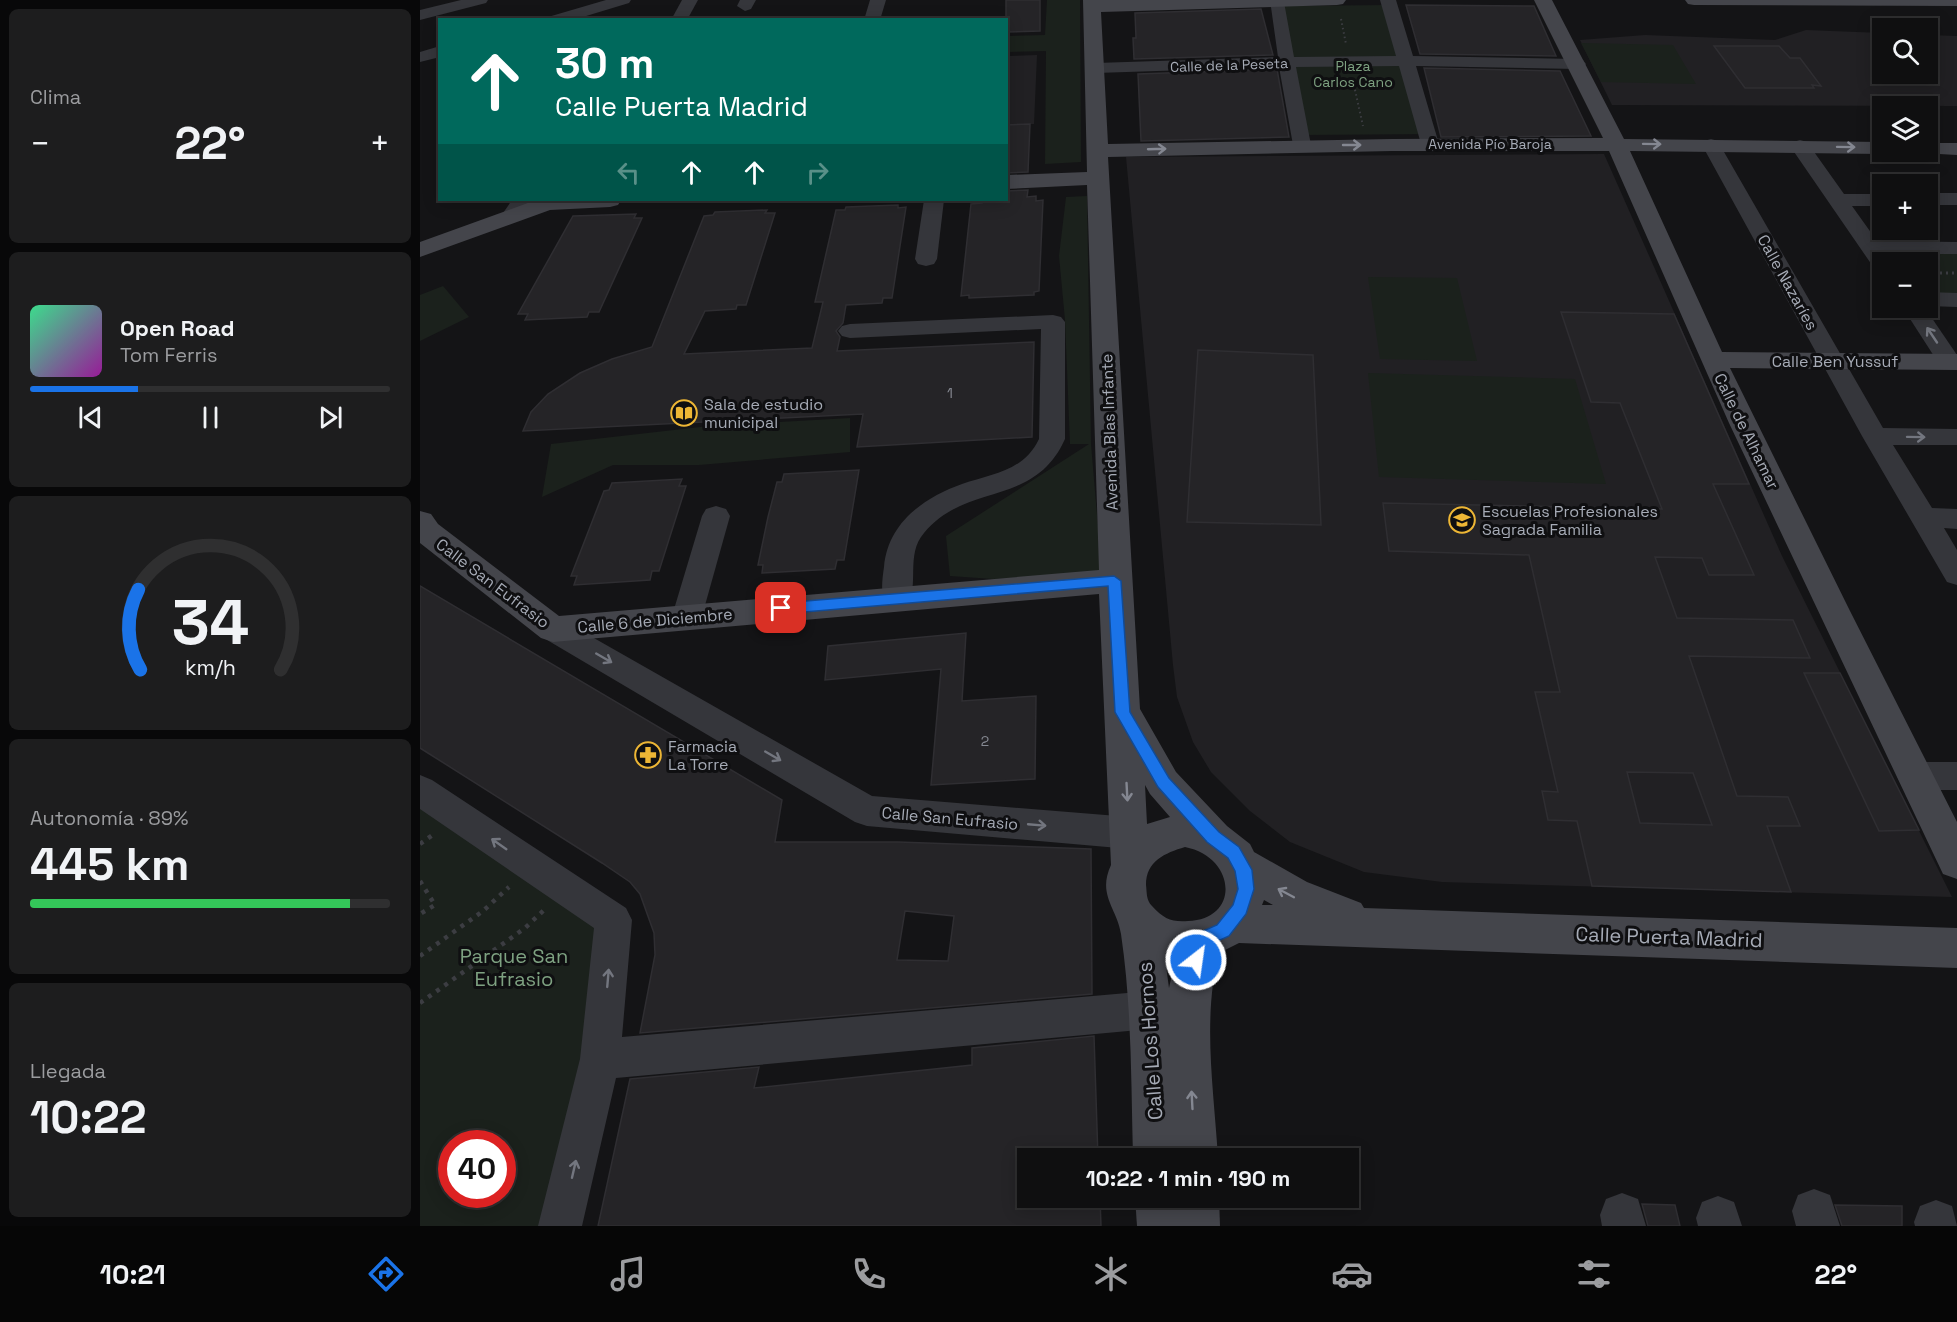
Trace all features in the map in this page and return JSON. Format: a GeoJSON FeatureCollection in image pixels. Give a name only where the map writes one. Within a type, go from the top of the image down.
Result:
{"type":"FeatureCollection","features":[{"type":"Feature","properties":{"kind":"street"},"geometry":{"type":"LineString","coordinates":[[420,15],[480,0]]}},
{"type":"Feature","properties":{"kind":"street"},"geometry":{"type":"LineString","coordinates":[[557,0],[560,18],[623,0]]}},
{"type":"Feature","properties":{"kind":"street"},"geometry":{"type":"LineString","coordinates":[[680,18],[690,0]]}},
{"type":"Feature","properties":{"kind":"street"},"geometry":{"type":"LineString","coordinates":[[873,18],[878,0]]}},
{"type":"Feature","properties":{"kind":"street"},"geometry":{"type":"LineString","coordinates":[[1092,4],[1337,0]]}},
{"type":"Feature","properties":{"kind":"street"},"geometry":{"type":"LineString","coordinates":[[1388,0],[1430,144]]}},
{"type":"Feature","properties":{"kind":"street","name":"Calle de Alhamar"},"geometry":{"type":"LineString","coordinates":[[1543,0],[1615,144],[1713,360],[1957,861]]}},
{"type":"Feature","properties":{"kind":"street"},"geometry":{"type":"LineString","coordinates":[[1694,0],[1957,1]]}},
{"type":"Feature","properties":{"kind":"street"},"geometry":{"type":"LineString","coordinates":[[1276,2],[1302,145]]}},
{"type":"Feature","properties":{"kind":"street","name":"Avenida Blas Infante"},"geometry":{"type":"LineString","coordinates":[[1092,4],[1114,581],[1130,848]]}},
{"type":"Feature","properties":{"kind":"street"},"geometry":{"type":"LineString","coordinates":[[420,57],[438,52]]}},
{"type":"Feature","properties":{"kind":"street","name":"Calle de la Peseta"},"geometry":{"type":"LineString","coordinates":[[1096,68],[1349,60],[1406,63],[1576,64]]}},
{"type":"Feature","properties":{"kind":"street","name":"Avenida Pío Baroja"},"geometry":{"type":"LineString","coordinates":[[1098,151],[1430,144],[1872,148]]}},
{"type":"Feature","properties":{"kind":"street","name":"Calle Nazaríes"},"geometry":{"type":"LineString","coordinates":[[1711,145],[1875,436],[1926,518],[1957,574]]}},
{"type":"Feature","properties":{"kind":"street"},"geometry":{"type":"LineString","coordinates":[[1800,146],[1875,252]]}},
{"type":"Feature","properties":{"kind":"street"},"geometry":{"type":"LineString","coordinates":[[1938,149],[1957,149]]}},
{"type":"Feature","properties":{"kind":"street"},"geometry":{"type":"LineString","coordinates":[[1008,182],[1098,178]]}},
{"type":"Feature","properties":{"kind":"street"},"geometry":{"type":"LineString","coordinates":[[1938,199],[1957,199]]}},
{"type":"Feature","properties":{"kind":"street"},"geometry":{"type":"LineString","coordinates":[[1838,200],[1872,200]]}},
{"type":"Feature","properties":{"kind":"street"},"geometry":{"type":"LineString","coordinates":[[420,250],[517,208],[547,203],[589,201]]}},
{"type":"Feature","properties":{"kind":"street"},"geometry":{"type":"LineString","coordinates":[[926,259],[934,201]]}},
{"type":"Feature","properties":{"kind":"street"},"geometry":{"type":"LineString","coordinates":[[1911,252],[1957,248]]}},
{"type":"Feature","properties":{"kind":"street"},"geometry":{"type":"LineString","coordinates":[[1938,300],[1957,300]]}},
{"type":"Feature","properties":{"kind":"street"},"geometry":{"type":"LineString","coordinates":[[1921,318],[1954,362]]}},
{"type":"Feature","properties":{"kind":"street"},"geometry":{"type":"LineString","coordinates":[[850,331],[1053,322],[1052,439],[1047,451],[1027,471],[1008,481],[963,494],[930,511],[912,528],[902,547],[897,600]]}},
{"type":"Feature","properties":{"kind":"street","name":"Calle Ben Yussuf"},"geometry":{"type":"LineString","coordinates":[[1713,360],[1954,362]]}},
{"type":"Feature","properties":{"kind":"street"},"geometry":{"type":"LineString","coordinates":[[1875,436],[1957,437]]}},
{"type":"Feature","properties":{"kind":"street"},"geometry":{"type":"LineString","coordinates":[[687,615],[716,516]]}},
{"type":"Feature","properties":{"kind":"street"},"geometry":{"type":"LineString","coordinates":[[1926,518],[1957,519]]}},
{"type":"Feature","properties":{"kind":"street","name":"Calle San Eufrasio"},"geometry":{"type":"LineString","coordinates":[[422,530],[554,629],[867,811],[1130,848]]}},
{"type":"Feature","properties":{"kind":"street","name":"Calle 6 de Diciembre"},"geometry":{"type":"LineString","coordinates":[[554,629],[687,615],[1114,581]]}},
{"type":"Feature","properties":{"kind":"street"},"geometry":{"type":"LineString","coordinates":[[1123,712],[1163,783],[1213,837],[1230,849],[1242,865],[1246,882],[1245,896],[1240,909],[1216,932],[1191,981],[1188,1011],[1194,1148]]}},
{"type":"Feature","properties":{"kind":"street"},"geometry":{"type":"LineString","coordinates":[[1914,776],[1957,776]]}},
{"type":"Feature","properties":{"kind":"street"},"geometry":{"type":"LineString","coordinates":[[420,790],[613,920],[600,1059],[560,1226]]}},
{"type":"Feature","properties":{"kind":"street"},"geometry":{"type":"LineString","coordinates":[[1213,837],[1193,831],[1164,834],[1142,848],[1130,848],[1125,894],[1130,909],[1141,925],[1155,935],[1189,942],[1216,932]]}},
{"type":"Feature","properties":{"kind":"street","name":"Calle Puerta Madrid"},"geometry":{"type":"LineString","coordinates":[[1242,865],[1281,891],[1314,907],[1380,927]]}},
{"type":"Feature","properties":{"kind":"street","name":"Calle Los Hornos"},"geometry":{"type":"LineString","coordinates":[[1141,925],[1150,1010],[1157,1148]]}},
{"type":"Feature","properties":{"kind":"street","name":"Calle Puerta Madrid"},"geometry":{"type":"LineString","coordinates":[[1216,932],[1380,927],[1957,948]]}},
{"type":"Feature","properties":{"kind":"street"},"geometry":{"type":"LineString","coordinates":[[600,1059],[1150,1010]]}},
{"type":"Feature","properties":{"kind":"street"},"geometry":{"type":"LineString","coordinates":[[1160,1208],[1161,1226]]}},
{"type":"Feature","properties":{"kind":"street"},"geometry":{"type":"LineString","coordinates":[[1195,1208],[1196,1226]]}},
{"type":"Feature","properties":{"kind":"path"},"geometry":{"type":"LineString","coordinates":[[1938,273],[1957,273]]}},
{"type":"Feature","properties":{"kind":"path"},"geometry":{"type":"LineString","coordinates":[[420,956],[483,911],[532,867]]}},
{"type":"Feature","properties":{"kind":"path"},"geometry":{"type":"LineString","coordinates":[[420,881],[435,905],[420,914]]}},
{"type":"Feature","properties":{"kind":"path"},"geometry":{"type":"LineString","coordinates":[[420,1003],[525,928],[566,889]]}},
{"type":"Feature","properties":{"kind":"shaded area"},"geometry":{"type":"Polygon","coordinates":[[[1806,30],[1872,33],[1872,84],[1938,84],[1938,35],[1957,36],[1957,106],[1938,106],[1938,96],[1872,96],[1872,106],[1612,105],[1580,40],[1645,35],[1775,40],[1806,30]]]}},
{"type":"Feature","properties":{"kind":"shaded area"},"geometry":{"type":"Polygon","coordinates":[[[1037,55],[1034,124],[1008,125],[1008,56],[1037,55]]]}},
{"type":"Feature","properties":{"kind":"shaded area","name":"Escuelas Profesionales Sagrada Familia"},"geometry":{"type":"Polygon","coordinates":[[[1604,154],[1782,556],[1952,897],[1442,882],[1364,872],[1290,842],[1250,811],[1211,772],[1193,742],[1177,697],[1173,665],[1126,157],[1604,154]]]}},
{"type":"Feature","properties":{"kind":"green space"},"geometry":{"type":"Polygon","coordinates":[[[1047,0],[1080,0],[1081,162],[1045,164],[1046,51],[1008,52],[1008,36],[1045,35],[1047,0]]]}},
{"type":"Feature","properties":{"kind":"green space","name":"Plaza Carlos Cano"},"geometry":{"type":"Polygon","coordinates":[[[1392,5],[1436,134],[1303,135],[1281,6],[1392,5]]]}},
{"type":"Feature","properties":{"kind":"green space"},"geometry":{"type":"Polygon","coordinates":[[[1581,43],[1673,45],[1696,84],[1601,82],[1581,43]]]}},
{"type":"Feature","properties":{"kind":"green space"},"geometry":{"type":"Polygon","coordinates":[[[1087,196],[1091,444],[1102,574],[993,579],[950,576],[946,536],[1089,444],[1070,444],[1065,320],[1059,256],[1066,197],[1087,196]]]}},
{"type":"Feature","properties":{"kind":"green space"},"geometry":{"type":"Polygon","coordinates":[[[1938,254],[1957,254],[1957,293],[1938,293],[1938,254]]]}},
{"type":"Feature","properties":{"kind":"green space"},"geometry":{"type":"Polygon","coordinates":[[[1368,277],[1457,278],[1477,361],[1380,359],[1368,277]]]}},
{"type":"Feature","properties":{"kind":"green space"},"geometry":{"type":"Polygon","coordinates":[[[443,286],[469,317],[420,341],[420,295],[443,286]]]}},
{"type":"Feature","properties":{"kind":"green space"},"geometry":{"type":"Polygon","coordinates":[[[1368,373],[1575,379],[1606,484],[1379,477],[1368,373]]]}},
{"type":"Feature","properties":{"kind":"green space"},"geometry":{"type":"Polygon","coordinates":[[[850,418],[850,452],[699,465],[613,465],[542,497],[551,444],[709,426],[850,418]]]}},
{"type":"Feature","properties":{"kind":"green space","name":"Parque San Eufrasio"},"geometry":{"type":"Polygon","coordinates":[[[420,790],[613,920],[560,1226],[420,1226],[420,790]]]}},
{"type":"Feature","properties":{"kind":"building"},"geometry":{"type":"Polygon","coordinates":[[[1006,0],[1040,0],[1040,31],[1008,32],[1008,18],[1006,18],[1006,0]]]}},
{"type":"Feature","properties":{"kind":"building"},"geometry":{"type":"Polygon","coordinates":[[[1406,5],[1534,6],[1556,56],[1420,54],[1406,5]]]}},
{"type":"Feature","properties":{"kind":"building"},"geometry":{"type":"Polygon","coordinates":[[[1261,9],[1273,55],[1134,59],[1135,13],[1261,9]]]}},
{"type":"Feature","properties":{"kind":"building"},"geometry":{"type":"Polygon","coordinates":[[[1714,46],[1779,46],[1790,58],[1800,58],[1821,86],[1812,85],[1814,88],[1745,88],[1714,46]]]}},
{"type":"Feature","properties":{"kind":"building"},"geometry":{"type":"Polygon","coordinates":[[[1424,68],[1560,71],[1591,136],[1441,137],[1424,68]]]}},
{"type":"Feature","properties":{"kind":"building"},"geometry":{"type":"Polygon","coordinates":[[[1277,69],[1289,137],[1141,141],[1138,74],[1277,69]]]}},
{"type":"Feature","properties":{"kind":"building"},"geometry":{"type":"Polygon","coordinates":[[[1030,124],[1028,172],[1008,173],[1008,125],[1030,124]]]}},
{"type":"Feature","properties":{"kind":"building"},"geometry":{"type":"Polygon","coordinates":[[[1028,190],[1027,197],[1036,196],[1036,201],[1043,200],[1039,291],[1034,292],[1034,295],[969,298],[969,295],[961,296],[971,204],[982,203],[982,201],[1008,201],[1008,191],[1028,190]]]}},
{"type":"Feature","properties":{"kind":"building"},"geometry":{"type":"Polygon","coordinates":[[[898,205],[898,208],[906,207],[892,298],[883,298],[882,303],[846,305],[843,323],[836,331],[840,337],[837,351],[1034,342],[1032,437],[857,447],[863,414],[523,431],[531,412],[548,394],[580,373],[612,359],[652,347],[704,216],[713,215],[715,212],[767,210],[765,213],[775,213],[746,305],[737,305],[736,309],[705,311],[684,354],[812,348],[823,302],[815,302],[836,210],[845,210],[846,207],[898,205]]]}},
{"type":"Feature","properties":{"kind":"building"},"geometry":{"type":"Polygon","coordinates":[[[636,214],[634,218],[642,218],[599,312],[589,312],[587,317],[525,320],[528,314],[518,314],[573,216],[636,214]]]}},
{"type":"Feature","properties":{"kind":"building"},"geometry":{"type":"Polygon","coordinates":[[[1561,312],[1674,314],[1749,484],[1713,484],[1754,575],[1709,575],[1702,558],[1655,557],[1677,618],[1793,620],[1810,658],[1689,656],[1737,796],[1788,797],[1800,826],[1767,826],[1791,892],[1592,886],[1577,821],[1548,820],[1542,791],[1558,792],[1535,692],[1560,692],[1529,555],[1389,551],[1383,503],[1662,509],[1620,403],[1591,402],[1561,312]],[[1627,772],[1640,823],[1712,825],[1693,773],[1627,772]]]}},
{"type":"Feature","properties":{"kind":"building"},"geometry":{"type":"Polygon","coordinates":[[[1198,350],[1313,355],[1321,525],[1187,522],[1198,350]]]}},
{"type":"Feature","properties":{"kind":"building"},"geometry":{"type":"Polygon","coordinates":[[[859,470],[844,560],[837,560],[835,569],[762,573],[763,565],[758,565],[768,517],[777,482],[782,482],[784,474],[859,470]]]}},
{"type":"Feature","properties":{"kind":"building"},"geometry":{"type":"Polygon","coordinates":[[[682,479],[679,486],[686,486],[659,571],[652,571],[650,580],[574,585],[577,576],[571,576],[604,491],[609,490],[612,483],[682,479]]]}},
{"type":"Feature","properties":{"kind":"building"},"geometry":{"type":"Polygon","coordinates":[[[420,586],[782,800],[775,842],[898,842],[1091,849],[1092,994],[640,1033],[655,955],[654,933],[640,894],[630,882],[602,863],[420,748],[420,586]],[[905,911],[897,960],[948,961],[954,916],[905,911]]]}},
{"type":"Feature","properties":{"kind":"building"},"geometry":{"type":"Polygon","coordinates":[[[966,633],[962,701],[1036,696],[1035,779],[931,785],[941,669],[825,680],[828,646],[966,633]]]}},
{"type":"Feature","properties":{"kind":"building"},"geometry":{"type":"Polygon","coordinates":[[[1804,673],[1840,673],[1919,830],[1879,831],[1804,673]]]}},
{"type":"Feature","properties":{"kind":"building"},"geometry":{"type":"Polygon","coordinates":[[[1094,1036],[1098,1148],[1017,1148],[1017,1208],[1100,1208],[1101,1226],[598,1226],[630,1079],[759,1067],[754,1088],[972,1065],[972,1048],[1094,1036]]]}},
{"type":"Feature","properties":{"kind":"building"},"geometry":{"type":"Polygon","coordinates":[[[1642,1204],[1675,1205],[1680,1226],[1648,1226],[1642,1204]]]}},
{"type":"Feature","properties":{"kind":"building"},"geometry":{"type":"Polygon","coordinates":[[[1835,1205],[1902,1206],[1902,1226],[1842,1226],[1835,1205]]]}},
{"type":"Feature","properties":{"kind":"place","name":"Sala de estudio municipal"},"geometry":{"type":"Point","coordinates":[684,413]}},
{"type":"Feature","properties":{"kind":"place","name":"Escuelas Profesionales Sagrada Familia"},"geometry":{"type":"Point","coordinates":[1462,520]}},
{"type":"Feature","properties":{"kind":"place","name":"Farmacia La Torre"},"geometry":{"type":"Point","coordinates":[648,755]}},
{"type":"Feature","properties":{"kind":"route"},"geometry":{"type":"LineString","coordinates":[[781,608],[1114,581],[1123,712],[1163,783],[1213,837],[1234,853],[1243,870],[1246,882],[1243,902],[1238,914],[1223,930],[1202,940],[1196,960]]}}]}
